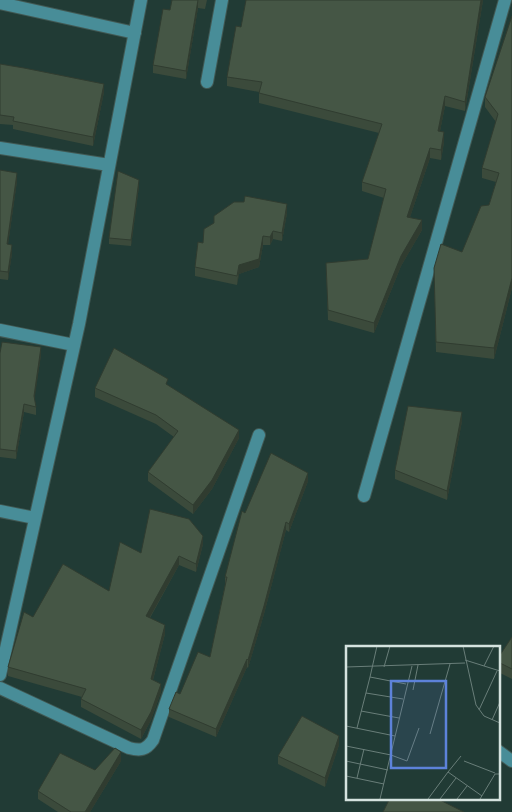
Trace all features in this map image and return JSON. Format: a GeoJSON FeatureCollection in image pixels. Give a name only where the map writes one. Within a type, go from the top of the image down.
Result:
{"type":"FeatureCollection","features":[{"type":"Feature","properties":{"kind":"street"},"geometry":{"type":"LineString","coordinates":[[0,675],[74,345],[141,0]]}},
{"type":"Feature","properties":{"kind":"street"},"geometry":{"type":"LineString","coordinates":[[207,82],[222,0]]}},
{"type":"Feature","properties":{"kind":"street"},"geometry":{"type":"LineString","coordinates":[[364,496],[505,0]]}},
{"type":"Feature","properties":{"kind":"street"},"geometry":{"type":"LineString","coordinates":[[0,3],[135,33]]}},
{"type":"Feature","properties":{"kind":"street"},"geometry":{"type":"LineString","coordinates":[[0,148],[109,165]]}},
{"type":"Feature","properties":{"kind":"street"},"geometry":{"type":"LineString","coordinates":[[0,330],[74,345]]}},
{"type":"Feature","properties":{"kind":"street"},"geometry":{"type":"LineString","coordinates":[[0,688],[129,748],[137,750],[149,746],[154,740],[259,435]]}},
{"type":"Feature","properties":{"kind":"street"},"geometry":{"type":"LineString","coordinates":[[0,511],[35,518]]}},
{"type":"Feature","properties":{"kind":"street"},"geometry":{"type":"LineString","coordinates":[[500,752],[512,761]]}},
{"type":"Feature","properties":{"kind":"building"},"geometry":{"type":"Polygon","coordinates":[[[172,0],[198,0],[186,71],[153,65],[163,9],[170,10],[172,0]]]}},
{"type":"Feature","properties":{"kind":"building"},"geometry":{"type":"Polygon","coordinates":[[[246,0],[481,0],[465,102],[445,96],[438,131],[444,132],[441,150],[430,148],[407,217],[422,220],[401,256],[374,323],[328,310],[326,263],[368,259],[386,189],[362,182],[382,124],[259,93],[262,82],[227,77],[236,26],[241,27],[246,0]]]}},
{"type":"Feature","properties":{"kind":"building"},"geometry":{"type":"Polygon","coordinates":[[[512,16],[512,278],[494,348],[436,342],[434,268],[441,244],[462,252],[481,206],[489,205],[499,173],[482,168],[498,114],[485,97],[512,16]]]}},
{"type":"Feature","properties":{"kind":"building"},"geometry":{"type":"Polygon","coordinates":[[[0,64],[104,84],[93,137],[13,121],[14,117],[0,115],[0,64]]]}},
{"type":"Feature","properties":{"kind":"building"},"geometry":{"type":"Polygon","coordinates":[[[0,170],[17,173],[7,244],[12,245],[8,272],[0,271],[0,170]]]}},
{"type":"Feature","properties":{"kind":"building"},"geometry":{"type":"Polygon","coordinates":[[[118,171],[139,180],[131,240],[109,238],[118,171]]]}},
{"type":"Feature","properties":{"kind":"building"},"geometry":{"type":"Polygon","coordinates":[[[245,196],[287,204],[282,233],[273,231],[270,237],[263,236],[259,259],[239,265],[237,276],[195,267],[198,242],[203,243],[204,229],[214,223],[214,216],[234,202],[244,202],[245,196]]]}},
{"type":"Feature","properties":{"kind":"building"},"geometry":{"type":"Polygon","coordinates":[[[2,342],[41,347],[34,396],[36,407],[24,404],[16,451],[0,449],[0,353],[2,342]]]}},
{"type":"Feature","properties":{"kind":"building"},"geometry":{"type":"Polygon","coordinates":[[[114,348],[168,379],[166,384],[239,430],[212,480],[193,505],[148,472],[178,431],[156,415],[95,388],[114,348]]]}},
{"type":"Feature","properties":{"kind":"building"},"geometry":{"type":"Polygon","coordinates":[[[408,406],[462,412],[447,491],[395,470],[408,406]]]}},
{"type":"Feature","properties":{"kind":"building"},"geometry":{"type":"Polygon","coordinates":[[[271,453],[308,473],[289,524],[286,522],[248,660],[216,729],[169,709],[176,692],[180,694],[198,652],[210,657],[227,577],[225,577],[242,511],[245,513],[271,453]]]}},
{"type":"Feature","properties":{"kind":"building"},"geometry":{"type":"Polygon","coordinates":[[[150,509],[189,519],[203,536],[196,564],[179,556],[146,616],[165,625],[151,679],[161,684],[151,712],[141,730],[81,699],[86,689],[8,667],[24,612],[33,617],[63,564],[109,591],[120,542],[141,553],[150,509]]]}},
{"type":"Feature","properties":{"kind":"building"},"geometry":{"type":"Polygon","coordinates":[[[512,637],[512,669],[500,663],[500,655],[512,637]]]}},
{"type":"Feature","properties":{"kind":"building"},"geometry":{"type":"Polygon","coordinates":[[[302,716],[339,736],[325,778],[278,756],[302,716]]]}},
{"type":"Feature","properties":{"kind":"building"},"geometry":{"type":"Polygon","coordinates":[[[115,748],[121,752],[85,812],[71,812],[38,791],[60,753],[95,770],[115,748]]]}},
{"type":"Feature","properties":{"kind":"building"},"geometry":{"type":"Polygon","coordinates":[[[389,800],[440,800],[464,812],[383,812],[389,800]]]}}]}
